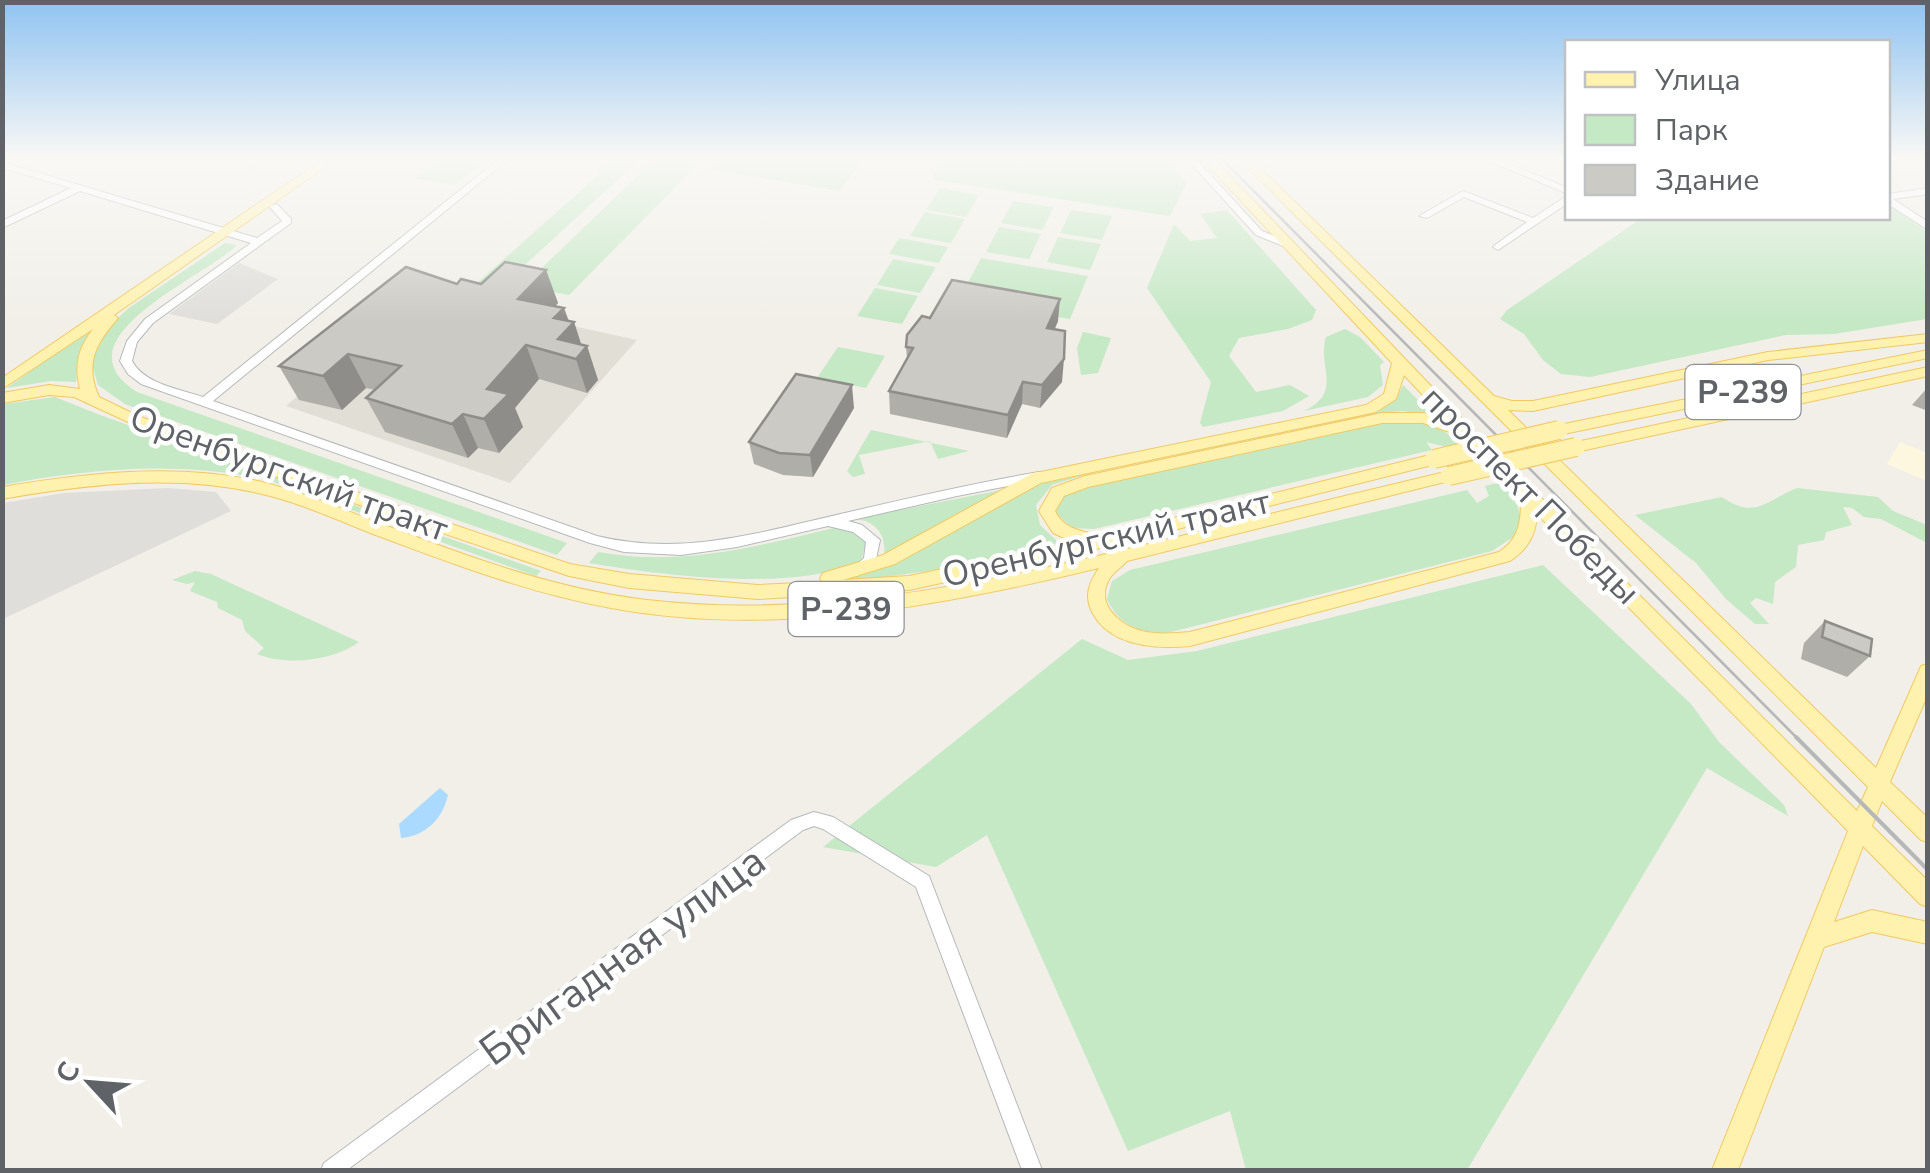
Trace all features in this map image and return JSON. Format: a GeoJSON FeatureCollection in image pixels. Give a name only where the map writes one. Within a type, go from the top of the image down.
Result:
{"type":"FeatureCollection","features":[{"type":"Feature","properties":{"kind":"main road"},"geometry":{"type":"LineString","coordinates":[[92,398],[83,382],[81,367],[85,352],[105,323],[256,213]]}},
{"type":"Feature","properties":{"kind":"main road"},"geometry":{"type":"LineString","coordinates":[[2,385],[263,213]]}},
{"type":"Feature","properties":{"kind":"main road","name":"проспект Победы"},"geometry":{"type":"LineString","coordinates":[[1259,213],[1468,434],[1928,897]]}},
{"type":"Feature","properties":{"kind":"main road","name":"проспект Победы"},"geometry":{"type":"LineString","coordinates":[[1299,213],[1928,833]]}},
{"type":"Feature","properties":{"kind":"main road"},"geometry":{"type":"LineString","coordinates":[[1488,398],[1504,405],[1533,406],[1768,356],[1928,338]]}},
{"type":"Feature","properties":{"kind":"main road","name":"Оренбургский тракт"},"geometry":{"type":"LineString","coordinates":[[2,398],[49,390],[92,398],[133,419],[569,570],[645,583],[758,592],[909,583],[1110,540],[1559,430],[1928,354]]}},
{"type":"Feature","properties":{"kind":"main road"},"geometry":{"type":"LineString","coordinates":[[758,592],[853,574],[908,551],[994,498],[1050,474],[1371,409],[1391,396],[1400,361]]}},
{"type":"Feature","properties":{"kind":"main road","name":"Оренбургский тракт"},"geometry":{"type":"LineString","coordinates":[[2,493],[66,483],[150,478],[256,486],[550,590],[648,607],[708,612],[835,611],[989,588],[1576,446],[1928,371]]}},
{"type":"Feature","properties":{"kind":"main road"},"geometry":{"type":"LineString","coordinates":[[1110,540],[1078,538],[1060,530],[1048,511],[1053,497],[1066,487],[1085,482],[1382,418],[1424,418],[1468,434]]}},
{"type":"Feature","properties":{"kind":"main road"},"geometry":{"type":"LineString","coordinates":[[1138,552],[1104,572],[1095,591],[1098,610],[1112,626],[1135,637],[1161,641],[1190,639],[1504,556],[1522,546],[1527,536],[1529,496]]}},
{"type":"Feature","properties":{"kind":"main road"},"geometry":{"type":"LineString","coordinates":[[550,590],[569,570]]}},
{"type":"Feature","properties":{"kind":"main road"},"geometry":{"type":"LineString","coordinates":[[1725,1170],[1860,828],[1928,671]]}},
{"type":"Feature","properties":{"kind":"main road"},"geometry":{"type":"LineString","coordinates":[[1816,938],[1872,921],[1928,934]]}},
{"type":"Feature","properties":{"kind":"street"},"geometry":{"type":"LineString","coordinates":[[161,213],[259,242]]}},
{"type":"Feature","properties":{"kind":"street"},"geometry":{"type":"LineString","coordinates":[[280,213],[288,221],[149,321],[128,351],[126,361],[132,372],[206,402],[626,548],[696,550],[1050,474]]}},
{"type":"Feature","properties":{"kind":"street"},"geometry":{"type":"LineString","coordinates":[[206,402],[439,213]]}},
{"type":"Feature","properties":{"kind":"street"},"geometry":{"type":"LineString","coordinates":[[1240,213],[1259,234],[1291,246]]}},
{"type":"Feature","properties":{"kind":"street"},"geometry":{"type":"LineString","coordinates":[[1424,216],[1430,213]]}},
{"type":"Feature","properties":{"kind":"street"},"geometry":{"type":"LineString","coordinates":[[1511,213],[1533,221]]}},
{"type":"Feature","properties":{"kind":"street"},"geometry":{"type":"LineString","coordinates":[[1498,247],[1544,213]]}},
{"type":"Feature","properties":{"kind":"street"},"geometry":{"type":"LineString","coordinates":[[822,522],[857,528],[873,540],[870,560],[853,574]]}},
{"type":"Feature","properties":{"kind":"street","name":"Бригадная улица"},"geometry":{"type":"LineString","coordinates":[[330,1170],[797,825],[814,820],[827,822],[923,882],[1032,1170]]}},
{"type":"Feature","properties":{"kind":"shaded area"},"geometry":{"type":"Polygon","coordinates":[[[239,263],[278,279],[217,324],[169,314],[239,263]]]}},
{"type":"Feature","properties":{"kind":"shaded area"},"geometry":{"type":"Polygon","coordinates":[[[420,290],[637,340],[510,483],[286,406],[420,290]]]}},
{"type":"Feature","properties":{"kind":"shaded area"},"geometry":{"type":"Polygon","coordinates":[[[1900,442],[1927,453],[1927,481],[1887,464],[1900,442]]]}},
{"type":"Feature","properties":{"kind":"shaded area"},"geometry":{"type":"Polygon","coordinates":[[[168,488],[216,492],[231,511],[3,619],[3,503],[64,493],[168,488]]]}},
{"type":"Feature","properties":{"kind":"green space"},"geometry":{"type":"Polygon","coordinates":[[[556,213],[582,213],[490,297],[467,292],[556,213]]]}},
{"type":"Feature","properties":{"kind":"green space"},"geometry":{"type":"Polygon","coordinates":[[[599,213],[650,213],[569,295],[523,286],[599,213]]]}},
{"type":"Feature","properties":{"kind":"green space"},"geometry":{"type":"Polygon","coordinates":[[[925,213],[965,219],[951,243],[910,236],[925,213]]]}},
{"type":"Feature","properties":{"kind":"green space"},"geometry":{"type":"Polygon","coordinates":[[[1007,213],[1051,213],[1042,230],[1001,223],[1007,213]]]}},
{"type":"Feature","properties":{"kind":"green space"},"geometry":{"type":"Polygon","coordinates":[[[1070,213],[1112,216],[1102,240],[1060,233],[1070,213]]]}},
{"type":"Feature","properties":{"kind":"green space"},"geometry":{"type":"Polygon","coordinates":[[[1229,213],[1316,310],[1312,320],[1288,329],[1239,338],[1229,356],[1256,392],[1290,385],[1309,396],[1283,411],[1203,427],[1200,423],[1211,382],[1147,288],[1174,224],[1190,241],[1217,238],[1200,214],[1229,213]]]}},
{"type":"Feature","properties":{"kind":"green space"},"geometry":{"type":"Polygon","coordinates":[[[1890,213],[1900,213],[1927,232],[1927,319],[1834,334],[1786,335],[1590,377],[1561,374],[1543,360],[1524,334],[1500,319],[1507,310],[1639,220],[1890,220],[1890,213]]]}},
{"type":"Feature","properties":{"kind":"green space"},"geometry":{"type":"Polygon","coordinates":[[[999,227],[1041,234],[1029,259],[986,252],[999,227]]]}},
{"type":"Feature","properties":{"kind":"green space"},"geometry":{"type":"Polygon","coordinates":[[[1058,237],[1101,244],[1090,270],[1047,262],[1058,237]]]}},
{"type":"Feature","properties":{"kind":"green space"},"geometry":{"type":"Polygon","coordinates":[[[899,238],[948,247],[939,263],[889,254],[899,238]]]}},
{"type":"Feature","properties":{"kind":"green space"},"geometry":{"type":"Polygon","coordinates":[[[225,243],[237,245],[143,311],[123,331],[113,351],[116,372],[137,392],[567,543],[557,555],[125,404],[98,385],[91,361],[111,324],[225,243]]]}},
{"type":"Feature","properties":{"kind":"green space"},"geometry":{"type":"Polygon","coordinates":[[[981,258],[1088,276],[1070,319],[959,299],[981,258]]]}},
{"type":"Feature","properties":{"kind":"green space"},"geometry":{"type":"Polygon","coordinates":[[[893,259],[936,267],[920,293],[877,285],[893,259]]]}},
{"type":"Feature","properties":{"kind":"green space"},"geometry":{"type":"Polygon","coordinates":[[[875,288],[918,296],[902,324],[857,316],[875,288]]]}},
{"type":"Feature","properties":{"kind":"green space"},"geometry":{"type":"Polygon","coordinates":[[[101,321],[79,353],[76,382],[51,381],[7,388],[101,321]]]}},
{"type":"Feature","properties":{"kind":"green space"},"geometry":{"type":"Polygon","coordinates":[[[1345,329],[1360,337],[1384,362],[1380,365],[1383,385],[1368,397],[1304,411],[1316,404],[1326,387],[1326,337],[1345,329]]]}},
{"type":"Feature","properties":{"kind":"green space"},"geometry":{"type":"Polygon","coordinates":[[[1083,332],[1111,338],[1098,373],[1081,375],[1077,348],[1083,332]]]}},
{"type":"Feature","properties":{"kind":"green space"},"geometry":{"type":"Polygon","coordinates":[[[838,347],[885,356],[866,388],[817,378],[838,347]]]}},
{"type":"Feature","properties":{"kind":"green space"},"geometry":{"type":"Polygon","coordinates":[[[1403,385],[1434,416],[1403,411],[1377,413],[1121,467],[1375,412],[1396,399],[1403,385]]]}},
{"type":"Feature","properties":{"kind":"green space"},"geometry":{"type":"Polygon","coordinates":[[[55,397],[541,571],[536,576],[271,481],[239,474],[137,469],[69,474],[3,485],[3,404],[55,397]]]}},
{"type":"Feature","properties":{"kind":"green space"},"geometry":{"type":"Polygon","coordinates":[[[1395,418],[1438,427],[1461,444],[1447,447],[1426,442],[1432,450],[1094,529],[1072,528],[1055,512],[1060,497],[1073,490],[1395,418]]]}},
{"type":"Feature","properties":{"kind":"green space"},"geometry":{"type":"Polygon","coordinates":[[[871,430],[926,442],[859,455],[865,474],[853,477],[847,471],[871,430]]]}},
{"type":"Feature","properties":{"kind":"green space"},"geometry":{"type":"Polygon","coordinates":[[[931,443],[969,451],[938,459],[931,443]]]}},
{"type":"Feature","properties":{"kind":"green space"},"geometry":{"type":"Polygon","coordinates":[[[1087,474],[1052,485],[1036,505],[1040,525],[1059,543],[949,568],[835,584],[894,564],[1035,485],[1087,474]]]}},
{"type":"Feature","properties":{"kind":"green space"},"geometry":{"type":"Polygon","coordinates":[[[1501,482],[1519,511],[1518,534],[1492,551],[1167,633],[1131,626],[1117,615],[1107,599],[1112,581],[1130,570],[1467,490],[1477,503],[1489,496],[1485,486],[1501,482]]]}},
{"type":"Feature","properties":{"kind":"green space"},"geometry":{"type":"Polygon","coordinates":[[[1797,488],[1878,497],[1893,511],[1927,525],[1927,543],[1881,519],[1864,517],[1843,507],[1852,525],[1826,532],[1824,540],[1798,545],[1796,567],[1775,582],[1773,604],[1756,598],[1750,603],[1769,624],[1755,624],[1726,599],[1696,563],[1635,515],[1722,497],[1752,508],[1797,488]]]}},
{"type":"Feature","properties":{"kind":"green space"},"geometry":{"type":"Polygon","coordinates":[[[1002,490],[884,556],[884,541],[878,530],[868,522],[853,519],[1002,490]]]}},
{"type":"Feature","properties":{"kind":"green space"},"geometry":{"type":"Polygon","coordinates":[[[848,528],[867,539],[861,561],[833,571],[800,576],[689,576],[589,563],[598,552],[688,556],[746,548],[848,528]]]}},
{"type":"Feature","properties":{"kind":"green space"},"geometry":{"type":"Polygon","coordinates":[[[1543,565],[1691,704],[1719,742],[1784,805],[1788,816],[1707,768],[1467,1170],[1246,1170],[1230,1111],[1128,1151],[987,835],[936,867],[823,847],[1082,639],[1128,660],[1197,651],[1543,565]]]}},
{"type":"Feature","properties":{"kind":"green space"},"geometry":{"type":"Polygon","coordinates":[[[195,571],[211,574],[359,642],[336,654],[309,660],[282,660],[257,654],[264,648],[245,631],[242,620],[218,608],[217,602],[190,591],[195,582],[172,580],[195,571]]]}},
{"type":"Feature","properties":{"kind":"water"},"geometry":{"type":"Polygon","coordinates":[[[440,788],[448,795],[438,818],[426,830],[401,838],[399,824],[440,788]]]}},
{"type":"Feature","properties":{"kind":"building"},"geometry":{"type":"Polygon","coordinates":[[[505,262],[546,270],[518,299],[564,308],[554,318],[574,322],[558,339],[587,346],[576,359],[526,345],[487,389],[509,394],[484,419],[463,414],[452,424],[366,398],[401,366],[348,354],[323,376],[279,366],[406,267],[457,284],[461,279],[481,284],[505,262]]]}},
{"type":"Feature","properties":{"kind":"building"},"geometry":{"type":"Polygon","coordinates":[[[952,280],[1060,299],[1047,328],[1065,331],[1064,359],[1042,385],[1023,382],[1008,415],[889,391],[913,348],[906,347],[907,335],[922,316],[930,318],[952,280]]]}},
{"type":"Feature","properties":{"kind":"building"},"geometry":{"type":"Polygon","coordinates":[[[796,374],[852,385],[810,455],[779,453],[749,442],[796,374]]]}},
{"type":"Feature","properties":{"kind":"building"},"geometry":{"type":"Polygon","coordinates":[[[1825,621],[1872,639],[1870,656],[1822,637],[1825,621]]]}},
{"type":"Feature","properties":{"kind":"tram line"},"geometry":{"type":"LineString","coordinates":[[1275,213],[1798,739]]}},
{"type":"Feature","properties":{"kind":"tram line"},"geometry":{"type":"LineString","coordinates":[[1796,737],[1928,870]]}}]}
